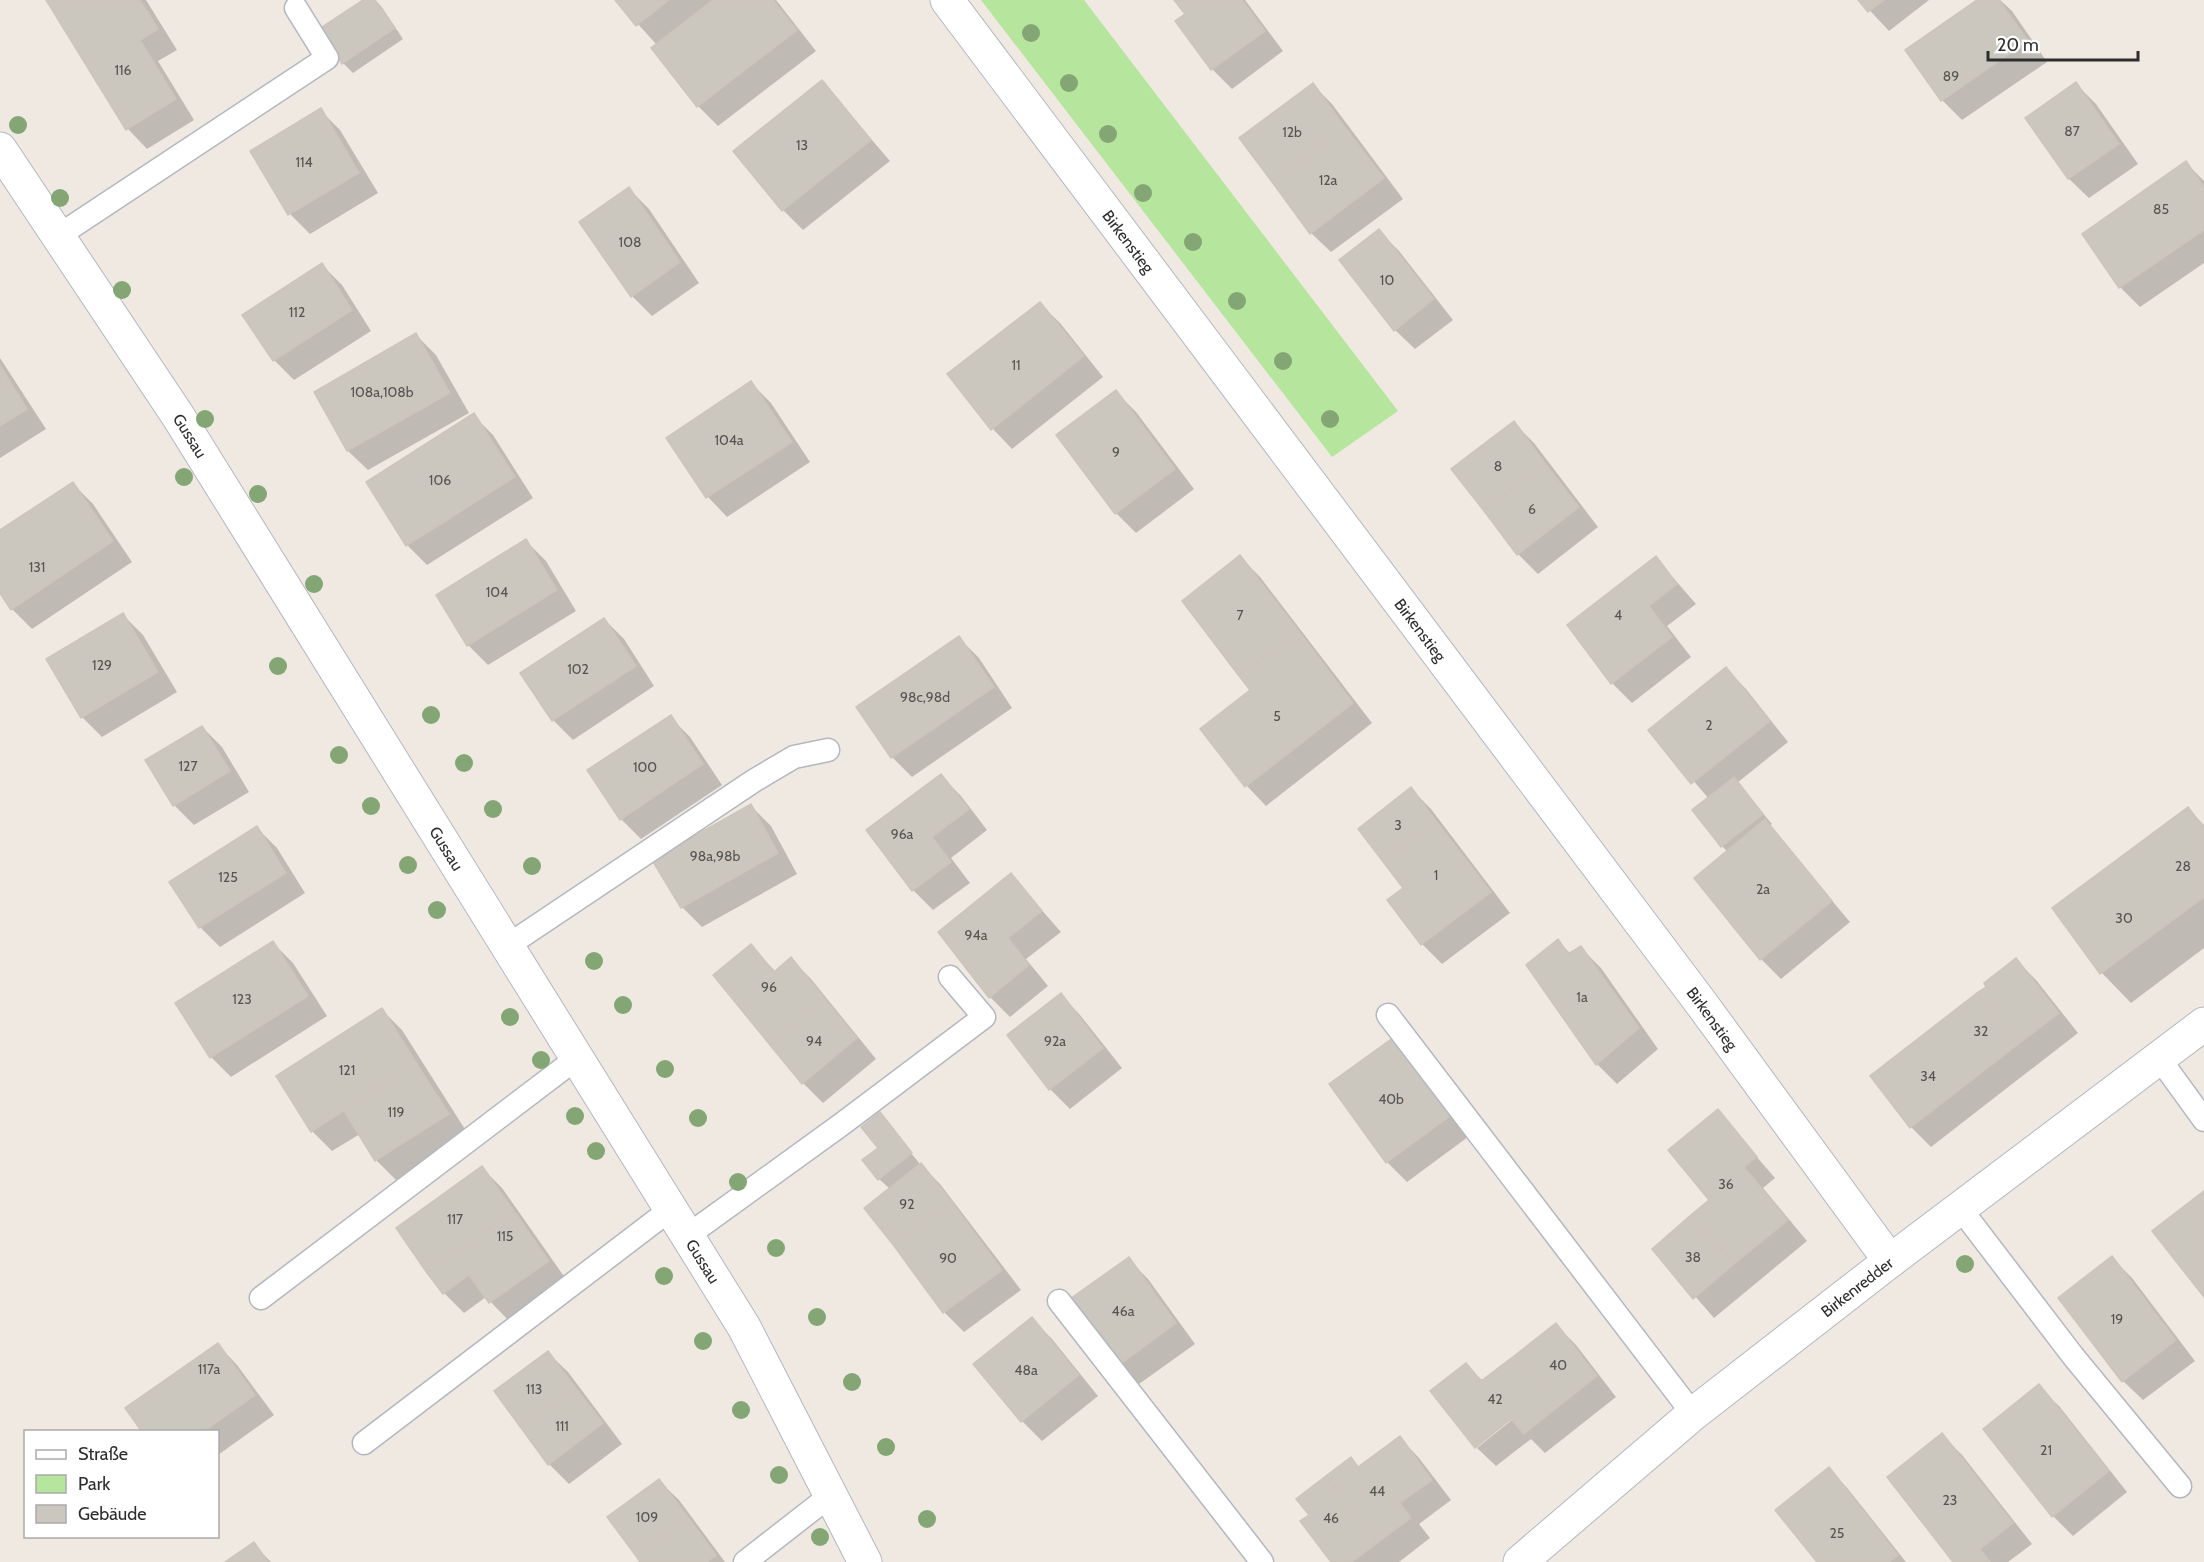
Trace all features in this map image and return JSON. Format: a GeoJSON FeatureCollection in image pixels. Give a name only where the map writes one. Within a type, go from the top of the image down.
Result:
{"type":"FeatureCollection","features":[{"type":"Feature","properties":{"kind":"street","name":"Birkenstieg"},"geometry":{"type":"LineString","coordinates":[[947,0],[1701,1003],[1890,1261]]}},
{"type":"Feature","properties":{"kind":"street","name":"Gussau"},"geometry":{"type":"LineString","coordinates":[[0,149],[178,416],[744,1327],[865,1562]]}},
{"type":"Feature","properties":{"kind":"street","name":"Birkenredder"},"geometry":{"type":"LineString","coordinates":[[1520,1562],[1693,1414],[1890,1261],[2204,1024]]}},
{"type":"Feature","properties":{"kind":"lane"},"geometry":{"type":"LineString","coordinates":[[58,236],[327,58],[296,8]]}},
{"type":"Feature","properties":{"kind":"lane"},"geometry":{"type":"LineString","coordinates":[[507,946],[755,780],[794,757],[828,750]]}},
{"type":"Feature","properties":{"kind":"lane"},"geometry":{"type":"LineString","coordinates":[[364,1443],[679,1222],[842,1124],[984,1017],[950,977]]}},
{"type":"Feature","properties":{"kind":"lane"},"geometry":{"type":"LineString","coordinates":[[1388,1015],[1693,1414]]}},
{"type":"Feature","properties":{"kind":"lane"},"geometry":{"type":"LineString","coordinates":[[261,1298],[577,1058]]}},
{"type":"Feature","properties":{"kind":"lane"},"geometry":{"type":"LineString","coordinates":[[2159,1058],[2204,1120]]}},
{"type":"Feature","properties":{"kind":"lane"},"geometry":{"type":"LineString","coordinates":[[1960,1208],[2073,1356],[2180,1486]]}},
{"type":"Feature","properties":{"kind":"lane"},"geometry":{"type":"LineString","coordinates":[[1059,1301],[1262,1562]]}},
{"type":"Feature","properties":{"kind":"lane"},"geometry":{"type":"LineString","coordinates":[[746,1562],[831,1495]]}},
{"type":"Feature","properties":{"kind":"green space"},"geometry":{"type":"Polygon","coordinates":[[[981,0],[1084,0],[1398,411],[1332,457],[981,0]]]}},
{"type":"Feature","properties":{"kind":"building"},"geometry":{"type":"Polygon","coordinates":[[[46,0],[140,0],[158,29],[140,40],[176,99],[126,130],[46,0]]]}},
{"type":"Feature","properties":{"kind":"building"},"geometry":{"type":"Polygon","coordinates":[[[363,0],[375,0],[395,28],[342,64],[319,29],[363,0]]]}},
{"type":"Feature","properties":{"kind":"building"},"geometry":{"type":"Polygon","coordinates":[[[615,0],[669,0],[636,26],[615,0]]]}},
{"type":"Feature","properties":{"kind":"building"},"geometry":{"type":"Polygon","coordinates":[[[713,0],[773,0],[797,30],[697,107],[651,48],[713,0]]]}},
{"type":"Feature","properties":{"kind":"building"},"geometry":{"type":"Polygon","coordinates":[[[1174,0],[1242,0],[1265,31],[1211,70],[1175,21],[1185,14],[1174,0]]]}},
{"type":"Feature","properties":{"kind":"building"},"geometry":{"type":"Polygon","coordinates":[[[1858,0],[1884,0],[1868,12],[1858,0]]]}},
{"type":"Feature","properties":{"kind":"building"},"geometry":{"type":"Polygon","coordinates":[[[1977,0],[1999,0],[2028,41],[1941,101],[1905,50],[1977,0]]]}},
{"type":"Feature","properties":{"kind":"building"},"geometry":{"type":"Polygon","coordinates":[[[822,80],[871,140],[782,211],[733,151],[822,80]]]}},
{"type":"Feature","properties":{"kind":"building"},"geometry":{"type":"Polygon","coordinates":[[[2076,82],[2119,144],[2068,179],[2025,118],[2076,82]]]}},
{"type":"Feature","properties":{"kind":"building"},"geometry":{"type":"Polygon","coordinates":[[[1313,83],[1345,127],[1272,182],[1239,138],[1313,83]]]}},
{"type":"Feature","properties":{"kind":"building"},"geometry":{"type":"Polygon","coordinates":[[[321,108],[359,173],[288,215],[250,151],[321,108]]]}},
{"type":"Feature","properties":{"kind":"building"},"geometry":{"type":"Polygon","coordinates":[[[1345,127],[1384,178],[1310,234],[1272,182],[1345,127]]]}},
{"type":"Feature","properties":{"kind":"building"},"geometry":{"type":"Polygon","coordinates":[[[2186,161],[2204,187],[2204,230],[2119,288],[2082,234],[2186,161]]]}},
{"type":"Feature","properties":{"kind":"building"},"geometry":{"type":"Polygon","coordinates":[[[629,187],[680,262],[631,297],[579,222],[629,187]]]}},
{"type":"Feature","properties":{"kind":"building"},"geometry":{"type":"Polygon","coordinates":[[[1379,229],[1434,299],[1394,331],[1339,260],[1379,229]]]}},
{"type":"Feature","properties":{"kind":"building"},"geometry":{"type":"Polygon","coordinates":[[[322,263],[352,310],[273,361],[242,315],[322,263]]]}},
{"type":"Feature","properties":{"kind":"building"},"geometry":{"type":"Polygon","coordinates":[[[1040,302],[1084,356],[991,430],[947,374],[1040,302]]]}},
{"type":"Feature","properties":{"kind":"building"},"geometry":{"type":"Polygon","coordinates":[[[416,333],[450,393],[347,451],[314,392],[416,333]]]}},
{"type":"Feature","properties":{"kind":"building"},"geometry":{"type":"Polygon","coordinates":[[[0,365],[27,409],[0,426],[0,365]]]}},
{"type":"Feature","properties":{"kind":"building"},"geometry":{"type":"Polygon","coordinates":[[[751,381],[792,442],[706,498],[666,438],[751,381]]]}},
{"type":"Feature","properties":{"kind":"building"},"geometry":{"type":"Polygon","coordinates":[[[1116,390],[1175,469],[1115,514],[1056,435],[1116,390]]]}},
{"type":"Feature","properties":{"kind":"building"},"geometry":{"type":"Polygon","coordinates":[[[474,413],[515,477],[406,546],[366,482],[474,413]]]}},
{"type":"Feature","properties":{"kind":"building"},"geometry":{"type":"Polygon","coordinates":[[[1514,421],[1545,463],[1484,511],[1451,469],[1514,421]]]}},
{"type":"Feature","properties":{"kind":"building"},"geometry":{"type":"Polygon","coordinates":[[[1545,463],[1579,507],[1517,555],[1484,511],[1545,463]]]}},
{"type":"Feature","properties":{"kind":"building"},"geometry":{"type":"Polygon","coordinates":[[[73,482],[113,541],[11,610],[0,593],[0,530],[73,482]]]}},
{"type":"Feature","properties":{"kind":"building"},"geometry":{"type":"Polygon","coordinates":[[[526,539],[557,590],[467,646],[436,595],[526,539]]]}},
{"type":"Feature","properties":{"kind":"building"},"geometry":{"type":"Polygon","coordinates":[[[1240,555],[1298,630],[1239,676],[1182,601],[1240,555]]]}},
{"type":"Feature","properties":{"kind":"building"},"geometry":{"type":"Polygon","coordinates":[[[1656,556],[1677,584],[1649,606],[1672,637],[1611,684],[1567,625],[1656,556]]]}},
{"type":"Feature","properties":{"kind":"building"},"geometry":{"type":"Polygon","coordinates":[[[123,613],[158,672],[81,718],[46,659],[123,613]]]}},
{"type":"Feature","properties":{"kind":"building"},"geometry":{"type":"Polygon","coordinates":[[[604,618],[636,666],[552,721],[520,673],[604,618]]]}},
{"type":"Feature","properties":{"kind":"building"},"geometry":{"type":"Polygon","coordinates":[[[1298,630],[1353,703],[1245,787],[1200,729],[1250,690],[1239,676],[1298,630]]]}},
{"type":"Feature","properties":{"kind":"building"},"geometry":{"type":"Polygon","coordinates":[[[959,636],[994,687],[891,758],[856,707],[959,636]]]}},
{"type":"Feature","properties":{"kind":"building"},"geometry":{"type":"Polygon","coordinates":[[[1726,667],[1770,721],[1691,784],[1648,730],[1726,667]]]}},
{"type":"Feature","properties":{"kind":"building"},"geometry":{"type":"Polygon","coordinates":[[[671,715],[703,764],[620,820],[587,770],[671,715]]]}},
{"type":"Feature","properties":{"kind":"building"},"geometry":{"type":"Polygon","coordinates":[[[202,726],[230,771],[173,806],[145,760],[202,726]]]}},
{"type":"Feature","properties":{"kind":"building"},"geometry":{"type":"Polygon","coordinates":[[[941,774],[969,809],[932,837],[951,862],[912,891],[866,830],[941,774]]]}},
{"type":"Feature","properties":{"kind":"building"},"geometry":{"type":"Polygon","coordinates":[[[1734,777],[1763,814],[1721,847],[1692,810],[1734,777]]]}},
{"type":"Feature","properties":{"kind":"building"},"geometry":{"type":"Polygon","coordinates":[[[1411,787],[1437,822],[1384,863],[1358,829],[1411,787]]]}},
{"type":"Feature","properties":{"kind":"building"},"geometry":{"type":"Polygon","coordinates":[[[751,804],[778,853],[681,908],[652,860],[751,804]]]}},
{"type":"Feature","properties":{"kind":"building"},"geometry":{"type":"Polygon","coordinates":[[[2188,807],[2204,828],[2204,897],[2100,974],[2052,908],[2188,807]]]}},
{"type":"Feature","properties":{"kind":"building"},"geometry":{"type":"Polygon","coordinates":[[[1765,819],[1832,901],[1760,960],[1694,878],[1765,819]]]}},
{"type":"Feature","properties":{"kind":"building"},"geometry":{"type":"Polygon","coordinates":[[[1437,822],[1491,892],[1421,945],[1387,900],[1403,888],[1384,863],[1437,822]]]}},
{"type":"Feature","properties":{"kind":"building"},"geometry":{"type":"Polygon","coordinates":[[[257,826],[286,873],[199,928],[169,882],[257,826]]]}},
{"type":"Feature","properties":{"kind":"building"},"geometry":{"type":"Polygon","coordinates":[[[1011,873],[1042,911],[1008,938],[1029,965],[989,998],[938,932],[1011,873]]]}},
{"type":"Feature","properties":{"kind":"building"},"geometry":{"type":"Polygon","coordinates":[[[1558,939],[1568,954],[1581,946],[1639,1028],[1596,1065],[1526,965],[1558,939]]]}},
{"type":"Feature","properties":{"kind":"building"},"geometry":{"type":"Polygon","coordinates":[[[273,941],[308,996],[210,1058],[175,1003],[273,941]]]}},
{"type":"Feature","properties":{"kind":"building"},"geometry":{"type":"Polygon","coordinates":[[[751,944],[774,972],[791,957],[825,999],[770,1045],[713,975],[751,944]]]}},
{"type":"Feature","properties":{"kind":"building"},"geometry":{"type":"Polygon","coordinates":[[[2016,958],[2059,1013],[2017,1045],[1977,993],[1986,987],[1984,983],[2016,958]]]}},
{"type":"Feature","properties":{"kind":"building"},"geometry":{"type":"Polygon","coordinates":[[[1061,993],[1103,1048],[1049,1090],[1007,1035],[1061,993]]]}},
{"type":"Feature","properties":{"kind":"building"},"geometry":{"type":"Polygon","coordinates":[[[1977,993],[2017,1045],[1910,1128],[1870,1076],[1977,993]]]}},
{"type":"Feature","properties":{"kind":"building"},"geometry":{"type":"Polygon","coordinates":[[[825,999],[857,1038],[802,1084],[770,1045],[825,999]]]}},
{"type":"Feature","properties":{"kind":"building"},"geometry":{"type":"Polygon","coordinates":[[[382,1008],[417,1064],[311,1132],[276,1076],[382,1008]]]}},
{"type":"Feature","properties":{"kind":"building"},"geometry":{"type":"Polygon","coordinates":[[[1397,1035],[1454,1113],[1386,1163],[1329,1084],[1397,1035]]]}},
{"type":"Feature","properties":{"kind":"building"},"geometry":{"type":"Polygon","coordinates":[[[417,1064],[449,1114],[375,1161],[344,1111],[417,1064]]]}},
{"type":"Feature","properties":{"kind":"building"},"geometry":{"type":"Polygon","coordinates":[[[1718,1109],[1757,1157],[1744,1167],[1788,1220],[1734,1264],[1692,1214],[1709,1200],[1668,1150],[1718,1109]]]}},
{"type":"Feature","properties":{"kind":"building"},"geometry":{"type":"Polygon","coordinates":[[[880,1112],[912,1153],[878,1180],[862,1160],[878,1148],[861,1127],[880,1112]]]}},
{"type":"Feature","properties":{"kind":"building"},"geometry":{"type":"Polygon","coordinates":[[[921,1163],[951,1201],[894,1246],[864,1208],[921,1163]]]}},
{"type":"Feature","properties":{"kind":"building"},"geometry":{"type":"Polygon","coordinates":[[[482,1166],[514,1211],[427,1273],[396,1228],[482,1166]]]}},
{"type":"Feature","properties":{"kind":"building"},"geometry":{"type":"Polygon","coordinates":[[[2204,1191],[2204,1297],[2152,1231],[2204,1191]]]}},
{"type":"Feature","properties":{"kind":"building"},"geometry":{"type":"Polygon","coordinates":[[[951,1201],[1002,1270],[943,1313],[894,1246],[951,1201]]]}},
{"type":"Feature","properties":{"kind":"building"},"geometry":{"type":"Polygon","coordinates":[[[514,1211],[549,1261],[489,1303],[469,1275],[443,1294],[427,1273],[514,1211]]]}},
{"type":"Feature","properties":{"kind":"building"},"geometry":{"type":"Polygon","coordinates":[[[1692,1214],[1734,1264],[1693,1299],[1652,1249],[1692,1214]]]}},
{"type":"Feature","properties":{"kind":"building"},"geometry":{"type":"Polygon","coordinates":[[[2112,1256],[2176,1340],[2122,1382],[2058,1298],[2112,1256]]]}},
{"type":"Feature","properties":{"kind":"building"},"geometry":{"type":"Polygon","coordinates":[[[1129,1257],[1176,1323],[1118,1366],[1070,1299],[1129,1257]]]}},
{"type":"Feature","properties":{"kind":"building"},"geometry":{"type":"Polygon","coordinates":[[[1032,1317],[1079,1375],[1021,1422],[973,1364],[1032,1317]]]}},
{"type":"Feature","properties":{"kind":"building"},"geometry":{"type":"Polygon","coordinates":[[[1556,1323],[1597,1376],[1559,1406],[1518,1353],[1556,1323]]]}},
{"type":"Feature","properties":{"kind":"building"},"geometry":{"type":"Polygon","coordinates":[[[218,1343],[255,1395],[206,1430],[141,1430],[125,1408],[218,1343]]]}},
{"type":"Feature","properties":{"kind":"building"},"geometry":{"type":"Polygon","coordinates":[[[548,1351],[575,1387],[521,1428],[494,1391],[548,1351]]]}},
{"type":"Feature","properties":{"kind":"building"},"geometry":{"type":"Polygon","coordinates":[[[1518,1353],[1559,1406],[1524,1434],[1511,1419],[1475,1448],[1430,1391],[1466,1363],[1481,1381],[1518,1353]]]}},
{"type":"Feature","properties":{"kind":"building"},"geometry":{"type":"Polygon","coordinates":[[[2039,1384],[2109,1471],[2052,1517],[1983,1429],[2039,1384]]]}},
{"type":"Feature","properties":{"kind":"building"},"geometry":{"type":"Polygon","coordinates":[[[575,1387],[603,1423],[548,1465],[521,1428],[575,1387]]]}},
{"type":"Feature","properties":{"kind":"building"},"geometry":{"type":"Polygon","coordinates":[[[1942,1433],[2013,1523],[1980,1549],[1990,1562],[1953,1562],[1887,1477],[1942,1433]]]}},
{"type":"Feature","properties":{"kind":"building"},"geometry":{"type":"Polygon","coordinates":[[[1400,1436],[1432,1480],[1400,1503],[1411,1518],[1377,1543],[1326,1476],[1351,1457],[1358,1467],[1400,1436]]]}},
{"type":"Feature","properties":{"kind":"building"},"geometry":{"type":"Polygon","coordinates":[[[1829,1467],[1898,1555],[1889,1562],[1817,1562],[1775,1510],[1829,1467]]]}},
{"type":"Feature","properties":{"kind":"building"},"geometry":{"type":"Polygon","coordinates":[[[1326,1476],[1377,1543],[1352,1562],[1331,1562],[1300,1521],[1309,1515],[1296,1499],[1326,1476]]]}},
{"type":"Feature","properties":{"kind":"building"},"geometry":{"type":"Polygon","coordinates":[[[659,1479],[688,1517],[636,1556],[607,1517],[659,1479]]]}},
{"type":"Feature","properties":{"kind":"building"},"geometry":{"type":"Polygon","coordinates":[[[688,1517],[716,1555],[707,1562],[640,1562],[636,1556],[688,1517]]]}},
{"type":"Feature","properties":{"kind":"building"},"geometry":{"type":"Polygon","coordinates":[[[254,1542],[268,1562],[225,1562],[254,1542]]]}}]}
